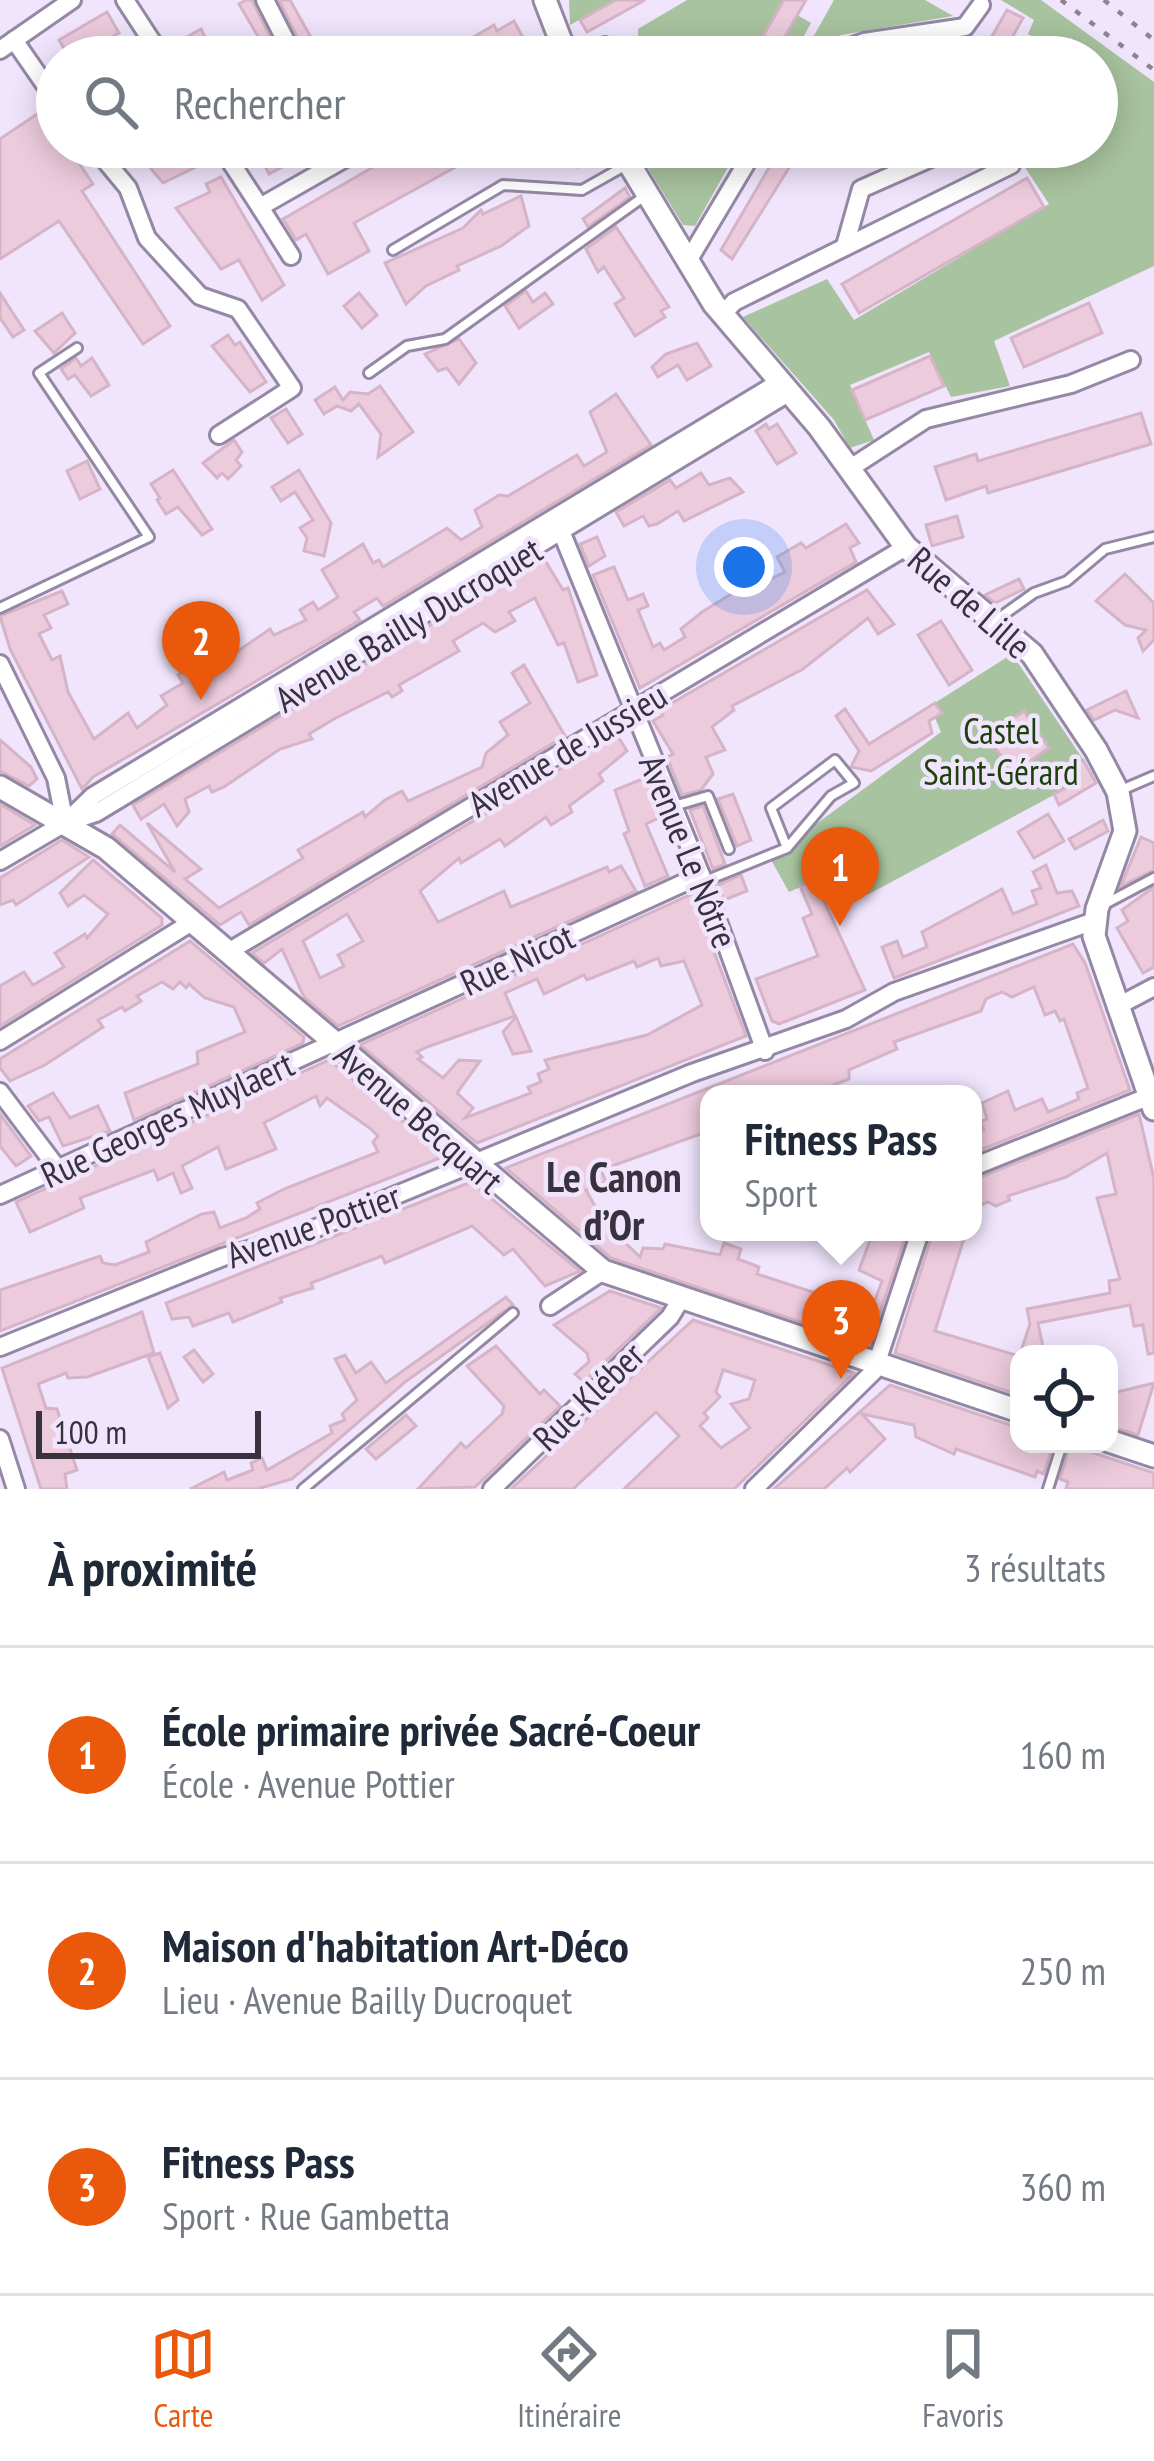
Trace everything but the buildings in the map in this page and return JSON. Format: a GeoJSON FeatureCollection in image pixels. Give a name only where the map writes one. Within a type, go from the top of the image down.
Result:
{"type":"FeatureCollection","features":[{"type":"Feature","properties":{"kind":"street"},"geometry":{"type":"LineString","coordinates":[[36,78],[7,45],[72,0]]}},
{"type":"Feature","properties":{"kind":"street"},"geometry":{"type":"LineString","coordinates":[[125,0],[148,36]]}},
{"type":"Feature","properties":{"kind":"street"},"geometry":{"type":"LineString","coordinates":[[265,0],[283,36]]}},
{"type":"Feature","properties":{"kind":"street"},"geometry":{"type":"LineString","coordinates":[[545,0],[560,36]]}},
{"type":"Feature","properties":{"kind":"street"},"geometry":{"type":"LineString","coordinates":[[557,0],[564,36]]}},
{"type":"Feature","properties":{"kind":"street"},"geometry":{"type":"LineString","coordinates":[[904,36],[965,27],[981,5]]}},
{"type":"Feature","properties":{"kind":"street"},"geometry":{"type":"LineString","coordinates":[[111,168],[128,188],[147,238],[200,296],[238,309],[292,388],[219,435]]}},
{"type":"Feature","properties":{"kind":"street"},"geometry":{"type":"LineString","coordinates":[[235,168],[291,256]]}},
{"type":"Feature","properties":{"kind":"street"},"geometry":{"type":"LineString","coordinates":[[260,207],[320,168]]}},
{"type":"Feature","properties":{"kind":"street","name":"Rue de Lille"},"geometry":{"type":"LineString","coordinates":[[632,168],[723,314],[785,386],[906,547],[1042,666],[1118,792]]}},
{"type":"Feature","properties":{"kind":"street"},"geometry":{"type":"LineString","coordinates":[[688,261],[743,168]]}},
{"type":"Feature","properties":{"kind":"street"},"geometry":{"type":"LineString","coordinates":[[845,246],[861,189],[908,168]]}},
{"type":"Feature","properties":{"kind":"street"},"geometry":{"type":"LineString","coordinates":[[723,314],[734,302],[1007,168]]}},
{"type":"Feature","properties":{"kind":"street"},"geometry":{"type":"LineString","coordinates":[[849,469],[926,419],[1071,384],[1131,360]]}},
{"type":"Feature","properties":{"kind":"street","name":"Avenue Bailly Ducroquet"},"geometry":{"type":"LineString","coordinates":[[0,861],[65,823],[96,813],[785,386]]}},
{"type":"Feature","properties":{"kind":"street","name":"Avenue Le Nôtre"},"geometry":{"type":"LineString","coordinates":[[559,526],[702,878],[765,1051]]}},
{"type":"Feature","properties":{"kind":"street","name":"Avenue de Jussieu"},"geometry":{"type":"LineString","coordinates":[[228,952],[906,547]]}},
{"type":"Feature","properties":{"kind":"street"},"geometry":{"type":"LineString","coordinates":[[0,664],[56,778],[65,823]]}},
{"type":"Feature","properties":{"kind":"street","name":"Avenue Becquart"},"geometry":{"type":"LineString","coordinates":[[0,787],[106,848],[603,1271],[1010,1408]]}},
{"type":"Feature","properties":{"kind":"street"},"geometry":{"type":"LineString","coordinates":[[982,1164],[1152,1103],[1096,951],[1095,915],[1125,831],[1118,792]]}},
{"type":"Feature","properties":{"kind":"street","name":"Rue Nicot"},"geometry":{"type":"LineString","coordinates":[[334,1043],[702,878]]}},
{"type":"Feature","properties":{"kind":"street","name":"Avenue Pottier"},"geometry":{"type":"LineString","coordinates":[[0,1347],[223,1257],[292,1238],[692,1073],[765,1051],[846,1019],[886,995],[1095,915]]}},
{"type":"Feature","properties":{"kind":"street"},"geometry":{"type":"LineString","coordinates":[[0,1041],[192,922]]}},
{"type":"Feature","properties":{"kind":"street"},"geometry":{"type":"LineString","coordinates":[[1115,1007],[1154,987]]}},
{"type":"Feature","properties":{"kind":"street","name":"Rue Georges Muylaert"},"geometry":{"type":"LineString","coordinates":[[0,1195],[334,1043]]}},
{"type":"Feature","properties":{"kind":"street"},"geometry":{"type":"LineString","coordinates":[[0,1092],[58,1169]]}},
{"type":"Feature","properties":{"kind":"street"},"geometry":{"type":"LineString","coordinates":[[754,1489],[861,1386],[877,1364],[917,1241]]}},
{"type":"Feature","properties":{"kind":"street"},"geometry":{"type":"LineString","coordinates":[[550,1306],[603,1271]]}},
{"type":"Feature","properties":{"kind":"street","name":"Rue Kléber"},"geometry":{"type":"LineString","coordinates":[[492,1489],[670,1317],[681,1299]]}},
{"type":"Feature","properties":{"kind":"street"},"geometry":{"type":"LineString","coordinates":[[0,1439],[16,1489]]}},
{"type":"Feature","properties":{"kind":"street"},"geometry":{"type":"LineString","coordinates":[[1118,1444],[1154,1456]]}},
{"type":"Feature","properties":{"kind":"lane"},"geometry":{"type":"LineString","coordinates":[[393,250],[503,184],[582,190],[608,168]]}},
{"type":"Feature","properties":{"kind":"lane"},"geometry":{"type":"LineString","coordinates":[[369,373],[407,346],[445,339],[648,194]]}},
{"type":"Feature","properties":{"kind":"lane"},"geometry":{"type":"LineString","coordinates":[[0,608],[149,537],[39,373],[77,348]]}},
{"type":"Feature","properties":{"kind":"lane"},"geometry":{"type":"LineString","coordinates":[[995,621],[1034,593],[1067,580],[1105,549],[1154,536]]}},
{"type":"Feature","properties":{"kind":"lane"},"geometry":{"type":"LineString","coordinates":[[702,878],[787,848],[831,796],[854,783],[835,760],[771,808],[787,848]]}},
{"type":"Feature","properties":{"kind":"lane"},"geometry":{"type":"LineString","coordinates":[[1118,792],[1154,776]]}},
{"type":"Feature","properties":{"kind":"lane"},"geometry":{"type":"LineString","coordinates":[[673,807],[708,796],[729,849]]}},
{"type":"Feature","properties":{"kind":"lane"},"geometry":{"type":"LineString","coordinates":[[1095,915],[1154,878]]}},
{"type":"Feature","properties":{"kind":"lane"},"geometry":{"type":"LineString","coordinates":[[303,1489],[513,1313]]}},
{"type":"Feature","properties":{"kind":"lane"},"geometry":{"type":"LineString","coordinates":[[1048,1489],[1059,1453]]}},
{"type":"Feature","properties":{"kind":"green space"},"geometry":{"type":"Polygon","coordinates":[[[569,0],[616,0],[570,25],[569,0]]]}},
{"type":"Feature","properties":{"kind":"green space"},"geometry":{"type":"Polygon","coordinates":[[[687,0],[784,0],[763,36],[638,36],[638,29],[687,0]]]}},
{"type":"Feature","properties":{"kind":"green space"},"geometry":{"type":"Polygon","coordinates":[[[834,0],[925,0],[953,16],[839,36],[814,36],[834,0]]]}},
{"type":"Feature","properties":{"kind":"green space"},"geometry":{"type":"Polygon","coordinates":[[[1001,0],[1041,0],[1091,36],[1031,36],[1028,34],[1034,20],[1001,0]]]}},
{"type":"Feature","properties":{"kind":"green space"},"geometry":{"type":"Polygon","coordinates":[[[797,15],[811,23],[804,36],[785,36],[797,15]]]}},
{"type":"Feature","properties":{"kind":"green space"},"geometry":{"type":"Polygon","coordinates":[[[1118,56],[1154,82],[1154,266],[994,341],[1010,386],[951,397],[929,352],[850,385],[874,440],[850,448],[834,420],[743,317],[827,279],[854,320],[1049,204],[1026,169],[1118,168],[1118,56]]]}},
{"type":"Feature","properties":{"kind":"green space"},"geometry":{"type":"Polygon","coordinates":[[[648,168],[728,168],[695,226],[683,225],[648,168]]]}},
{"type":"Feature","properties":{"kind":"green space","name":"Castel Saint-Gérard"},"geometry":{"type":"Polygon","coordinates":[[[1012,654],[1093,774],[867,895],[854,864],[789,892],[770,858],[941,732],[930,706],[1012,654]]]}},
{"type":"Feature","properties":{"kind":"railway"},"geometry":{"type":"LineString","coordinates":[[1061,0],[1109,36]]}},
{"type":"Feature","properties":{"kind":"railway"},"geometry":{"type":"LineString","coordinates":[[1104,0],[1154,40]]}},
{"type":"Feature","properties":{"kind":"railway"},"geometry":{"type":"LineString","coordinates":[[1118,43],[1154,70]]}},
{"type":"Feature","properties":{"kind":"place","name":"Maison d'habitation Art-Déco"},"geometry":{"type":"Point","coordinates":[201,700]}},
{"type":"Feature","properties":{"kind":"place","name":"École primaire privée Sacré-Coeur"},"geometry":{"type":"Point","coordinates":[840,926]}},
{"type":"Feature","properties":{"kind":"place","name":"Fitness Pass"},"geometry":{"type":"Point","coordinates":[841,1379]}},
{"type":"Feature","properties":{"kind":"district","name":"Le Canon d’Or"},"geometry":{"type":"Point","coordinates":[614,1200]}}]}
